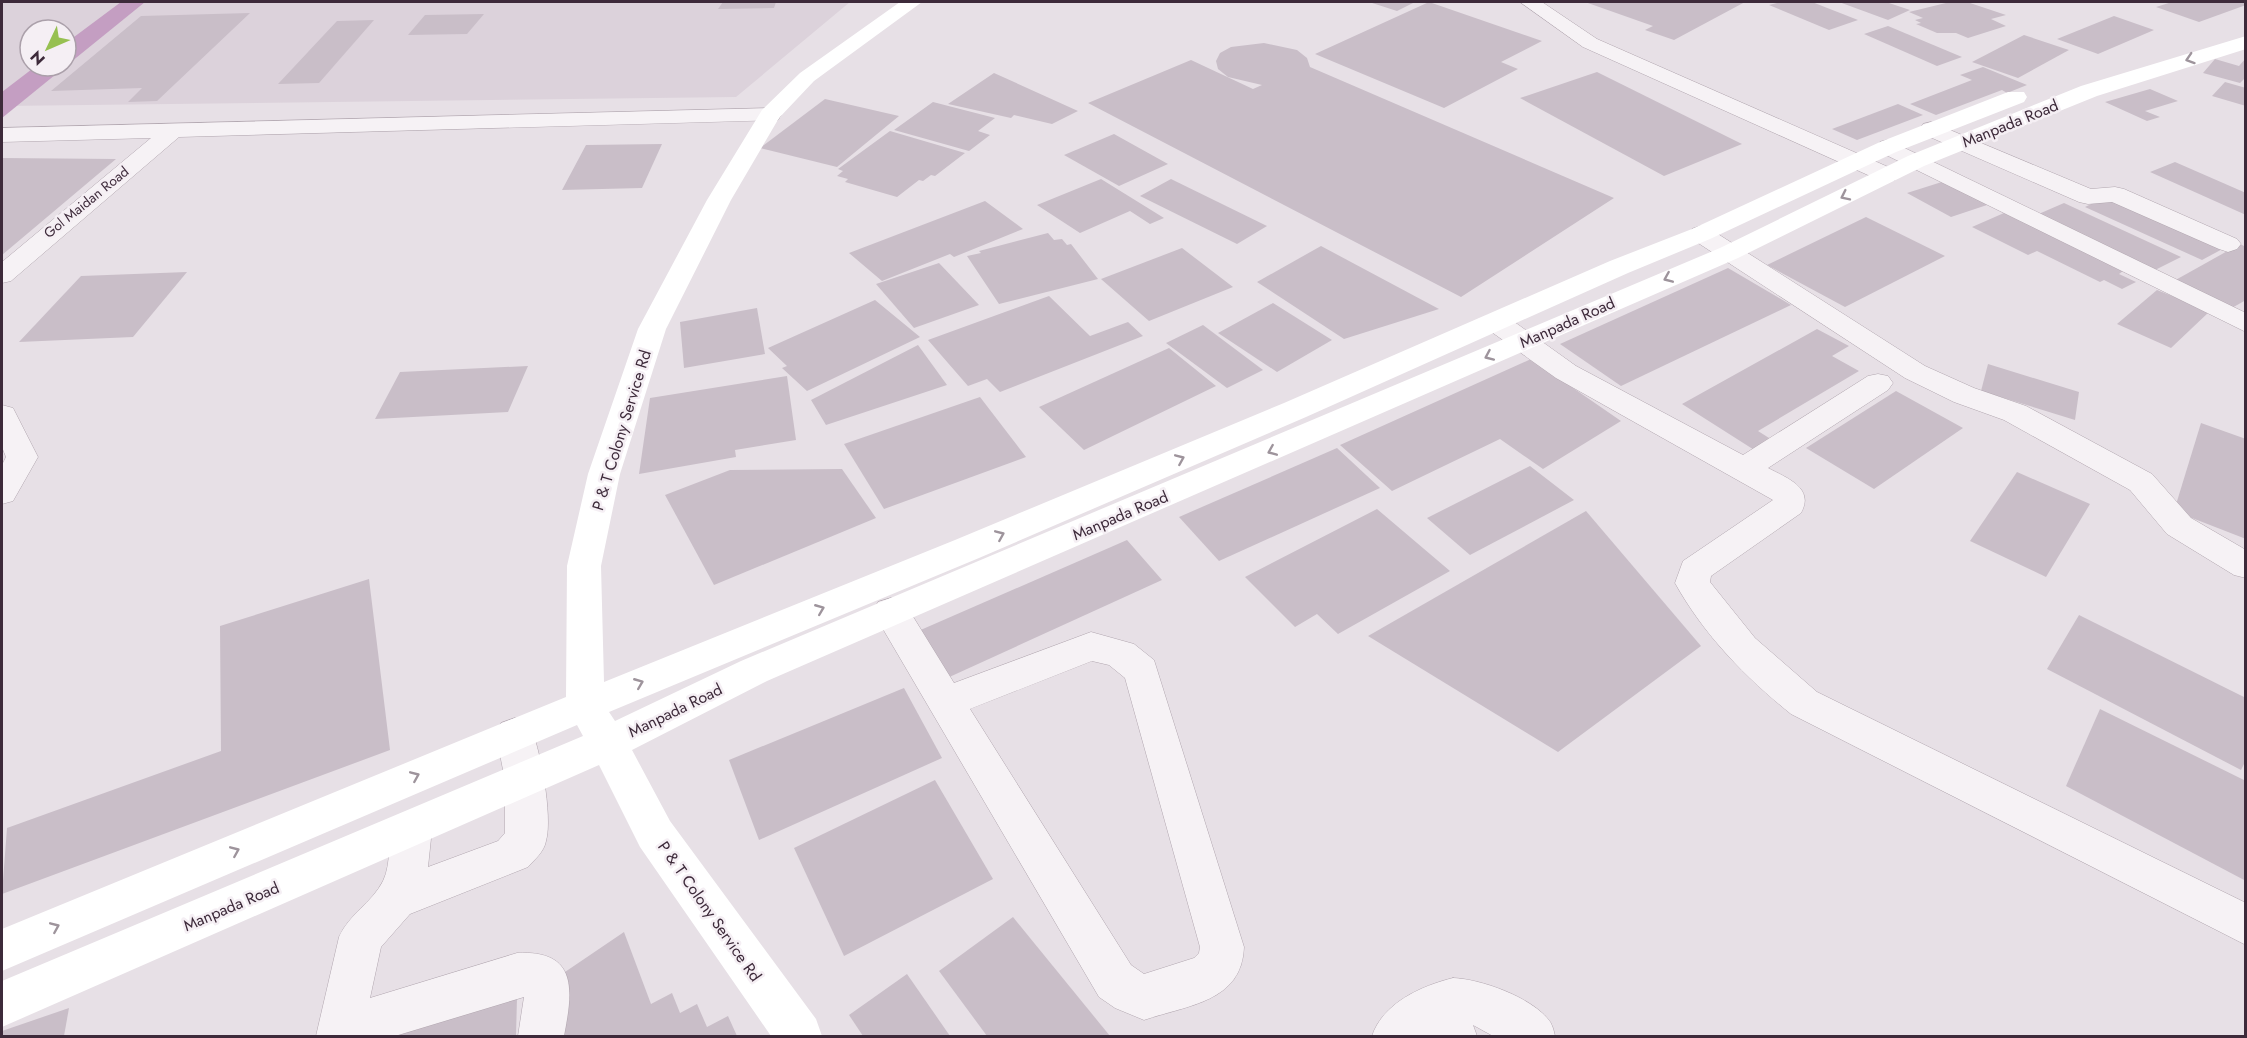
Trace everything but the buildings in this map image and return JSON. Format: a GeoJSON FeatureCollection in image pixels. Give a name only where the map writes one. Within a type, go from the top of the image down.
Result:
{"type":"FeatureCollection","features":[{"type":"Feature","properties":{"kind":"main road","name":"P & T Colony Service Rd"},"geometry":{"type":"LineString","coordinates":[[799,1036],[655,834],[608,743],[585,705],[584,566],[604,474],[652,329],[719,200],[770,115],[807,77],[912,2]]}},
{"type":"Feature","properties":{"kind":"main road","name":"Manpada Road"},"geometry":{"type":"LineString","coordinates":[[2,950],[585,705],[975,561],[1307,420],[1509,331],[1729,253],[1897,161],[1961,142],[2077,86],[2116,63],[2207,32],[2243,35]]}},
{"type":"Feature","properties":{"kind":"main road","name":"Manpada Road"},"geometry":{"type":"LineString","coordinates":[[1509,331],[1618,267],[1701,234],[1856,161],[1897,161],[1931,129],[2077,86],[2145,74],[2243,35]]}},
{"type":"Feature","properties":{"kind":"main road"},"geometry":{"type":"LineString","coordinates":[[2116,63],[2145,74]]}},
{"type":"Feature","properties":{"kind":"main road","name":"Manpada Road"},"geometry":{"type":"LineString","coordinates":[[2,1004],[608,743],[754,671],[891,612],[975,561]]}},
{"type":"Feature","properties":{"kind":"main road"},"geometry":{"type":"LineString","coordinates":[[99,908],[99,963]]}},
{"type":"Feature","properties":{"kind":"street"},"geometry":{"type":"LineString","coordinates":[[1530,2],[1590,43],[1856,161]]}},
{"type":"Feature","properties":{"kind":"street"},"geometry":{"type":"LineString","coordinates":[[3,135],[770,115]]}},
{"type":"Feature","properties":{"kind":"street"},"geometry":{"type":"LineString","coordinates":[[1931,129],[2088,198],[2115,194],[2228,244]]}},
{"type":"Feature","properties":{"kind":"street","name":"Gol Maidan Road"},"geometry":{"type":"LineString","coordinates":[[2,276],[173,131]]}},
{"type":"Feature","properties":{"kind":"street"},"geometry":{"type":"LineString","coordinates":[[1897,161],[2246,324]]}},
{"type":"Feature","properties":{"kind":"street"},"geometry":{"type":"LineString","coordinates":[[1701,234],[1915,372],[1964,395],[2015,413],[2141,482],[2179,526],[2246,566]]}},
{"type":"Feature","properties":{"kind":"street"},"geometry":{"type":"LineString","coordinates":[[1509,331],[1566,372],[1781,489],[1790,497],[1789,505],[1695,570],[1692,583],[1703,602],[1757,666],[1804,703],[2246,925]]}},
{"type":"Feature","properties":{"kind":"street"},"geometry":{"type":"LineString","coordinates":[[1744,469],[1878,383]]}},
{"type":"Feature","properties":{"kind":"street"},"geometry":{"type":"LineString","coordinates":[[2,415],[22,457],[2,493]]}},
{"type":"Feature","properties":{"kind":"street"},"geometry":{"type":"LineString","coordinates":[[891,612],[1115,981],[1131,992],[1144,997],[1208,976],[1221,963],[1222,947],[1141,670],[1122,654],[1091,646],[946,702]]}},
{"type":"Feature","properties":{"kind":"street"},"geometry":{"type":"LineString","coordinates":[[395,900],[513,854],[521,847],[526,840],[525,780],[515,734]]}},
{"type":"Feature","properties":{"kind":"street"},"geometry":{"type":"LineString","coordinates":[[340,1034],[361,937],[395,900],[405,884],[411,829]]}},
{"type":"Feature","properties":{"kind":"street"},"geometry":{"type":"LineString","coordinates":[[340,1034],[518,975],[538,974],[547,982],[547,1002],[541,1036]]}},
{"type":"Feature","properties":{"kind":"street"},"geometry":{"type":"LineString","coordinates":[[1424,1028],[1463,999],[1483,1005],[1498,1013],[1532,1036]]}},
{"type":"Feature","properties":{"kind":"shaded area"},"geometry":{"type":"Polygon","coordinates":[[[2,2],[850,2],[736,97],[2,106],[2,2]]]}},
{"type":"Feature","properties":{"kind":"shaded area"},"geometry":{"type":"Polygon","coordinates":[[[121,2],[145,2],[78,56],[78,34],[121,2]]]}},
{"type":"Feature","properties":{"kind":"shaded area"},"geometry":{"type":"Polygon","coordinates":[[[20,78],[51,78],[2,118],[2,92],[20,78]]]}}]}
